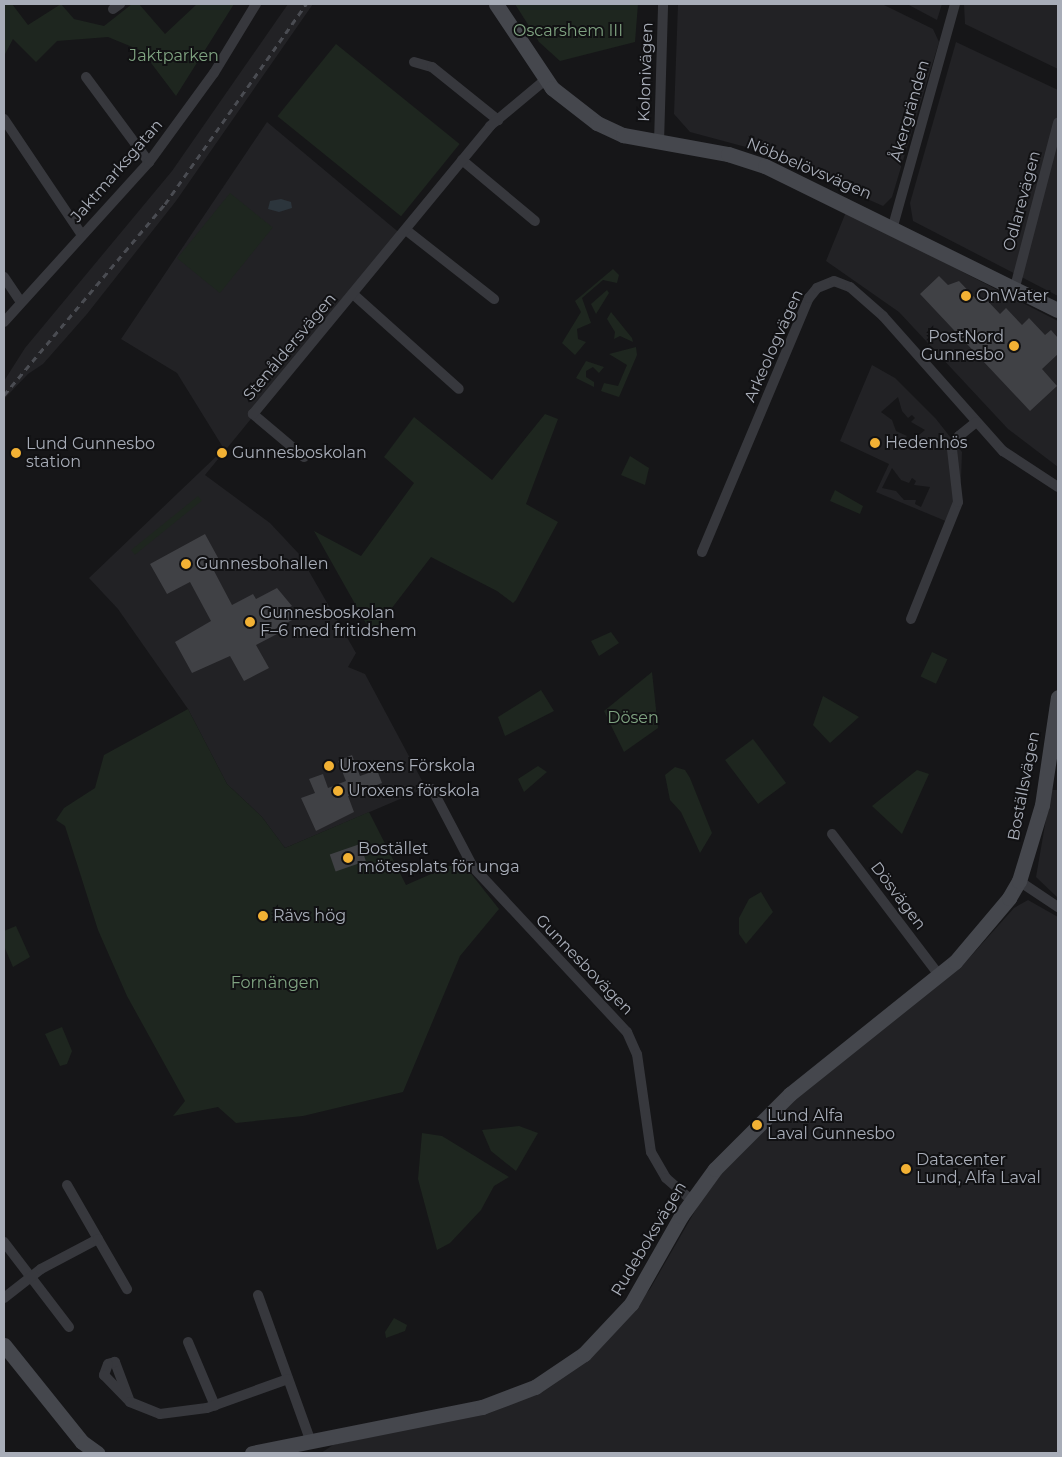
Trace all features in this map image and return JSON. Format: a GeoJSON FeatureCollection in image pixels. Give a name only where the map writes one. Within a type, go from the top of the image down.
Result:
{"type":"FeatureCollection","features":[{"type":"Feature","properties":{"kind":"street","name":"Jaktmarksgatan"},"geometry":{"type":"LineString","coordinates":[[4,322],[149,162],[214,73],[256,4]]}},
{"type":"Feature","properties":{"kind":"street","name":"Nöbbelövsvägen"},"geometry":{"type":"LineString","coordinates":[[496,4],[545,80],[566,102],[597,124],[623,135],[757,163],[892,226],[1058,310]]}},
{"type":"Feature","properties":{"kind":"street","name":"Kolonivägen"},"geometry":{"type":"LineString","coordinates":[[659,142],[664,4]]}},
{"type":"Feature","properties":{"kind":"street","name":"Åkergränden"},"geometry":{"type":"LineString","coordinates":[[892,226],[955,4]]}},
{"type":"Feature","properties":{"kind":"street"},"geometry":{"type":"LineString","coordinates":[[414,62],[432,67],[498,120]]}},
{"type":"Feature","properties":{"kind":"street"},"geometry":{"type":"LineString","coordinates":[[86,77],[149,162]]}},
{"type":"Feature","properties":{"kind":"street","name":"Stenåldersvägen"},"geometry":{"type":"LineString","coordinates":[[304,457],[253,414],[462,160],[498,120],[545,80]]}},
{"type":"Feature","properties":{"kind":"street"},"geometry":{"type":"LineString","coordinates":[[4,119],[82,235]]}},
{"type":"Feature","properties":{"kind":"street","name":"Odlarevägen"},"geometry":{"type":"LineString","coordinates":[[1015,287],[1058,123]]}},
{"type":"Feature","properties":{"kind":"street"},"geometry":{"type":"LineString","coordinates":[[462,160],[535,221]]}},
{"type":"Feature","properties":{"kind":"street"},"geometry":{"type":"LineString","coordinates":[[406,230],[494,300]]}},
{"type":"Feature","properties":{"kind":"street"},"geometry":{"type":"LineString","coordinates":[[4,277],[21,302]]}},
{"type":"Feature","properties":{"kind":"street","name":"Arkeologvägen"},"geometry":{"type":"LineString","coordinates":[[702,552],[802,311],[809,298],[826,283],[834,281],[850,287],[883,316],[925,358],[976,422],[1003,451],[1058,487]]}},
{"type":"Feature","properties":{"kind":"street","name":"Stenåldersvägen"},"geometry":{"type":"LineString","coordinates":[[353,294],[459,389]]}},
{"type":"Feature","properties":{"kind":"street"},"geometry":{"type":"LineString","coordinates":[[911,619],[958,502],[952,448],[959,436],[976,422]]}},
{"type":"Feature","properties":{"kind":"street","name":"Boställsvägen"},"geometry":{"type":"LineString","coordinates":[[1019,881],[1042,805],[1058,696]]}},
{"type":"Feature","properties":{"kind":"street","name":"Gunnesbovägen"},"geometry":{"type":"LineString","coordinates":[[432,789],[473,867],[627,1032],[637,1054],[644,1123],[651,1152],[666,1178],[691,1200]]}},
{"type":"Feature","properties":{"kind":"street","name":"Dösvägen"},"geometry":{"type":"LineString","coordinates":[[832,834],[939,975]]}},
{"type":"Feature","properties":{"kind":"street"},"geometry":{"type":"LineString","coordinates":[[1019,881],[1058,907]]}},
{"type":"Feature","properties":{"kind":"street","name":"Rudeboksvägen"},"geometry":{"type":"LineString","coordinates":[[252,1453],[482,1407],[550,1379],[584,1354],[618,1321],[648,1279],[691,1200],[715,1170],[790,1094],[939,975],[995,918],[1019,881]]}},
{"type":"Feature","properties":{"kind":"street"},"geometry":{"type":"LineString","coordinates":[[68,1185],[127,1289]]}},
{"type":"Feature","properties":{"kind":"street"},"geometry":{"type":"LineString","coordinates":[[4,1298],[30,1277],[98,1238]]}},
{"type":"Feature","properties":{"kind":"street"},"geometry":{"type":"LineString","coordinates":[[4,1242],[69,1326]]}},
{"type":"Feature","properties":{"kind":"street"},"geometry":{"type":"LineString","coordinates":[[258,1295],[311,1442]]}},
{"type":"Feature","properties":{"kind":"street"},"geometry":{"type":"LineString","coordinates":[[188,1342],[215,1406]]}},
{"type":"Feature","properties":{"kind":"street"},"geometry":{"type":"LineString","coordinates":[[6,1351],[82,1442],[97,1453]]}},
{"type":"Feature","properties":{"kind":"street"},"geometry":{"type":"LineString","coordinates":[[130,1402],[160,1414],[215,1406],[288,1379]]}},
{"type":"Feature","properties":{"kind":"shaded area"},"geometry":{"type":"Polygon","coordinates":[[[288,4],[313,4],[176,201],[87,314],[43,364],[28,374],[4,399],[4,381],[25,348],[172,171],[288,4]]]}},
{"type":"Feature","properties":{"kind":"shaded area"},"geometry":{"type":"Polygon","coordinates":[[[678,4],[882,4],[933,29],[939,42],[892,197],[883,206],[757,150],[690,132],[674,114],[678,4]]]}},
{"type":"Feature","properties":{"kind":"shaded area"},"geometry":{"type":"Polygon","coordinates":[[[907,4],[942,4],[937,20],[907,4]]]}},
{"type":"Feature","properties":{"kind":"shaded area"},"geometry":{"type":"Polygon","coordinates":[[[964,4],[1058,4],[1058,69],[965,24],[964,4]]]}},
{"type":"Feature","properties":{"kind":"shaded area"},"geometry":{"type":"Polygon","coordinates":[[[956,42],[1058,90],[1058,296],[913,221],[910,203],[956,42]]]}},
{"type":"Feature","properties":{"kind":"shaded area","name":"Gunnesboskolan"},"geometry":{"type":"Polygon","coordinates":[[[267,122],[402,235],[205,475],[270,523],[299,554],[356,653],[348,667],[365,674],[426,788],[285,848],[262,817],[227,784],[188,709],[118,609],[89,578],[224,449],[177,373],[121,339],[267,122]]]}},
{"type":"Feature","properties":{"kind":"shaded area"},"geometry":{"type":"Polygon","coordinates":[[[281,199],[291,202],[292,208],[279,212],[268,209],[270,201],[281,199]]]}},
{"type":"Feature","properties":{"kind":"shaded area"},"geometry":{"type":"Polygon","coordinates":[[[846,212],[1058,321],[1058,467],[1008,429],[899,312],[826,261],[846,212]]]}},
{"type":"Feature","properties":{"kind":"shaded area","name":"Hedenhös"},"geometry":{"type":"Polygon","coordinates":[[[872,365],[895,378],[936,419],[962,452],[961,480],[948,522],[876,492],[889,464],[840,441],[872,365]],[[898,397],[881,412],[892,420],[896,431],[907,436],[904,439],[908,444],[925,430],[911,422],[915,418],[912,415],[908,418],[902,411],[898,397]],[[892,468],[882,488],[896,491],[904,500],[916,500],[915,504],[921,507],[930,487],[914,485],[916,481],[912,478],[909,483],[901,480],[892,468]]]}},
{"type":"Feature","properties":{"kind":"shaded area"},"geometry":{"type":"Polygon","coordinates":[[[1051,790],[1058,790],[1058,898],[1036,877],[1051,790]]]}},
{"type":"Feature","properties":{"kind":"shaded area"},"geometry":{"type":"Polygon","coordinates":[[[1028,900],[1058,917],[1058,1453],[321,1453],[333,1445],[504,1406],[548,1385],[595,1354],[650,1289],[714,1178],[800,1092],[962,966],[1014,908],[1028,900]]]}},
{"type":"Feature","properties":{"kind":"green space","name":"Jaktparken"},"geometry":{"type":"Polygon","coordinates":[[[4,4],[12,4],[28,25],[61,4],[74,19],[104,26],[132,4],[139,4],[165,34],[197,4],[234,4],[176,96],[142,51],[108,37],[57,41],[36,62],[13,39],[4,56],[4,4]]]}},
{"type":"Feature","properties":{"kind":"green space","name":"Oscarshem III"},"geometry":{"type":"Polygon","coordinates":[[[515,4],[638,4],[635,42],[560,61],[539,42],[515,4]]]}},
{"type":"Feature","properties":{"kind":"green space"},"geometry":{"type":"Polygon","coordinates":[[[336,44],[460,144],[401,216],[277,116],[336,44]]]}},
{"type":"Feature","properties":{"kind":"green space"},"geometry":{"type":"Polygon","coordinates":[[[230,193],[273,228],[220,293],[177,258],[230,193]]]}},
{"type":"Feature","properties":{"kind":"green space"},"geometry":{"type":"Polygon","coordinates":[[[613,269],[619,275],[617,283],[603,280],[582,298],[591,323],[577,329],[578,339],[586,342],[575,355],[562,343],[581,312],[575,301],[613,269]]]}},
{"type":"Feature","properties":{"kind":"green space"},"geometry":{"type":"Polygon","coordinates":[[[607,290],[609,293],[596,314],[591,304],[607,290]]]}},
{"type":"Feature","properties":{"kind":"green space"},"geometry":{"type":"Polygon","coordinates":[[[611,312],[632,338],[633,342],[620,336],[614,339],[615,332],[607,319],[611,312]]]}},
{"type":"Feature","properties":{"kind":"green space"},"geometry":{"type":"Polygon","coordinates":[[[636,347],[637,355],[619,397],[601,391],[604,383],[618,386],[627,365],[609,354],[636,347]]]}},
{"type":"Feature","properties":{"kind":"green space"},"geometry":{"type":"Polygon","coordinates":[[[586,361],[604,367],[599,373],[593,367],[586,371],[586,377],[594,382],[594,387],[576,378],[586,361]]]}},
{"type":"Feature","properties":{"kind":"green space"},"geometry":{"type":"Polygon","coordinates":[[[545,414],[558,419],[526,504],[558,522],[516,600],[513,603],[497,591],[431,557],[372,634],[314,531],[361,556],[414,483],[384,457],[414,417],[492,480],[545,414]]]}},
{"type":"Feature","properties":{"kind":"green space"},"geometry":{"type":"Polygon","coordinates":[[[630,456],[649,468],[645,485],[621,475],[630,456]]]}},
{"type":"Feature","properties":{"kind":"green space"},"geometry":{"type":"Polygon","coordinates":[[[835,490],[863,506],[860,514],[830,501],[835,490]]]}},
{"type":"Feature","properties":{"kind":"green space"},"geometry":{"type":"Polygon","coordinates":[[[198,496],[202,501],[135,555],[131,550],[198,496]]]}},
{"type":"Feature","properties":{"kind":"green space"},"geometry":{"type":"Polygon","coordinates":[[[611,632],[619,643],[599,656],[591,641],[611,632]]]}},
{"type":"Feature","properties":{"kind":"green space"},"geometry":{"type":"Polygon","coordinates":[[[932,652],[947,659],[936,684],[921,676],[932,652]]]}},
{"type":"Feature","properties":{"kind":"green space","name":"Dösen"},"geometry":{"type":"Polygon","coordinates":[[[652,672],[658,728],[624,752],[604,711],[652,672]]]}},
{"type":"Feature","properties":{"kind":"green space"},"geometry":{"type":"Polygon","coordinates":[[[541,690],[554,711],[505,736],[498,717],[541,690]]]}},
{"type":"Feature","properties":{"kind":"green space"},"geometry":{"type":"Polygon","coordinates":[[[823,696],[859,717],[830,743],[813,725],[823,696]]]}},
{"type":"Feature","properties":{"kind":"green space","name":"Fornängen"},"geometry":{"type":"Polygon","coordinates":[[[188,709],[227,784],[262,817],[285,848],[369,812],[406,885],[461,861],[499,909],[460,956],[403,1092],[303,1116],[236,1123],[218,1107],[173,1116],[185,1101],[127,996],[98,930],[65,826],[56,820],[64,808],[95,788],[104,755],[188,709]]]}},
{"type":"Feature","properties":{"kind":"green space"},"geometry":{"type":"Polygon","coordinates":[[[753,739],[786,783],[758,804],[725,760],[753,739]]]}},
{"type":"Feature","properties":{"kind":"green space"},"geometry":{"type":"Polygon","coordinates":[[[538,766],[547,772],[524,792],[518,779],[538,766]]]}},
{"type":"Feature","properties":{"kind":"green space"},"geometry":{"type":"Polygon","coordinates":[[[675,767],[685,770],[690,778],[712,833],[700,853],[681,812],[670,800],[665,775],[675,767]]]}},
{"type":"Feature","properties":{"kind":"green space"},"geometry":{"type":"Polygon","coordinates":[[[917,770],[929,774],[902,834],[872,806],[917,770]]]}},
{"type":"Feature","properties":{"kind":"green space"},"geometry":{"type":"Polygon","coordinates":[[[761,892],[773,912],[746,944],[739,934],[739,918],[749,899],[761,892]]]}},
{"type":"Feature","properties":{"kind":"green space"},"geometry":{"type":"Polygon","coordinates":[[[16,926],[30,957],[13,967],[4,946],[4,931],[16,926]]]}},
{"type":"Feature","properties":{"kind":"green space"},"geometry":{"type":"Polygon","coordinates":[[[62,1027],[72,1051],[67,1064],[60,1066],[45,1034],[62,1027]]]}},
{"type":"Feature","properties":{"kind":"green space"},"geometry":{"type":"Polygon","coordinates":[[[519,1126],[538,1133],[516,1171],[491,1151],[482,1130],[519,1126]]]}},
{"type":"Feature","properties":{"kind":"green space"},"geometry":{"type":"Polygon","coordinates":[[[422,1133],[442,1136],[509,1177],[494,1186],[481,1210],[450,1243],[437,1250],[418,1179],[422,1133]]]}},
{"type":"Feature","properties":{"kind":"green space"},"geometry":{"type":"Polygon","coordinates":[[[394,1318],[407,1325],[405,1331],[386,1338],[385,1332],[394,1318]]]}},
{"type":"Feature","properties":{"kind":"building","name":"PostNord Gunnesbo"},"geometry":{"type":"Polygon","coordinates":[[[939,276],[948,285],[959,281],[979,302],[984,297],[1000,314],[1006,308],[1022,325],[1029,318],[1045,335],[1051,330],[1058,338],[1058,354],[1042,369],[1057,386],[1030,411],[920,294],[939,276]]]}},
{"type":"Feature","properties":{"kind":"building","name":"Gunnesboskolan F–6 med fritidshem"},"geometry":{"type":"Polygon","coordinates":[[[205,534],[222,565],[213,569],[232,605],[253,594],[256,599],[277,588],[292,606],[288,608],[294,619],[275,629],[277,634],[256,645],[269,668],[244,681],[230,656],[192,673],[175,642],[211,621],[190,582],[167,594],[150,564],[205,534]]]}},
{"type":"Feature","properties":{"kind":"building","name":"Uroxens förskola"},"geometry":{"type":"Polygon","coordinates":[[[352,755],[360,776],[377,770],[382,783],[348,796],[354,812],[316,831],[301,798],[315,793],[309,779],[323,774],[328,788],[346,781],[338,761],[352,755]]]}},
{"type":"Feature","properties":{"kind":"building","name":"Bostället mötesplats för unga"},"geometry":{"type":"Polygon","coordinates":[[[360,844],[366,861],[336,871],[330,854],[360,844]]]}},
{"type":"Feature","properties":{"kind":"railway"},"geometry":{"type":"LineString","coordinates":[[4,395],[165,204],[306,4]]}},
{"type":"Feature","properties":{"kind":"place","name":"OnWater"},"geometry":{"type":"Point","coordinates":[966,296]}},
{"type":"Feature","properties":{"kind":"place","name":"PostNord Gunnesbo"},"geometry":{"type":"Point","coordinates":[1014,346]}},
{"type":"Feature","properties":{"kind":"place","name":"Hedenhös"},"geometry":{"type":"Point","coordinates":[875,443]}},
{"type":"Feature","properties":{"kind":"place","name":"Lund Gunnesbo station"},"geometry":{"type":"Point","coordinates":[16,453]}},
{"type":"Feature","properties":{"kind":"place","name":"Gunnesboskolan"},"geometry":{"type":"Point","coordinates":[222,453]}},
{"type":"Feature","properties":{"kind":"place","name":"Gunnesbohallen"},"geometry":{"type":"Point","coordinates":[186,564]}},
{"type":"Feature","properties":{"kind":"place","name":"Gunnesboskolan F–6 med fritidshem"},"geometry":{"type":"Point","coordinates":[250,622]}},
{"type":"Feature","properties":{"kind":"place","name":"Uroxens Förskola"},"geometry":{"type":"Point","coordinates":[329,766]}},
{"type":"Feature","properties":{"kind":"place","name":"Uroxens förskola"},"geometry":{"type":"Point","coordinates":[338,791]}},
{"type":"Feature","properties":{"kind":"place","name":"Bostället mötesplats för unga"},"geometry":{"type":"Point","coordinates":[348,858]}},
{"type":"Feature","properties":{"kind":"place","name":"Rävs hög"},"geometry":{"type":"Point","coordinates":[263,916]}},
{"type":"Feature","properties":{"kind":"place","name":"Lund Alfa Laval Gunnesbo"},"geometry":{"type":"Point","coordinates":[757,1125]}},
{"type":"Feature","properties":{"kind":"place","name":"Datacenter Lund, Alfa Laval"},"geometry":{"type":"Point","coordinates":[906,1169]}}]}
